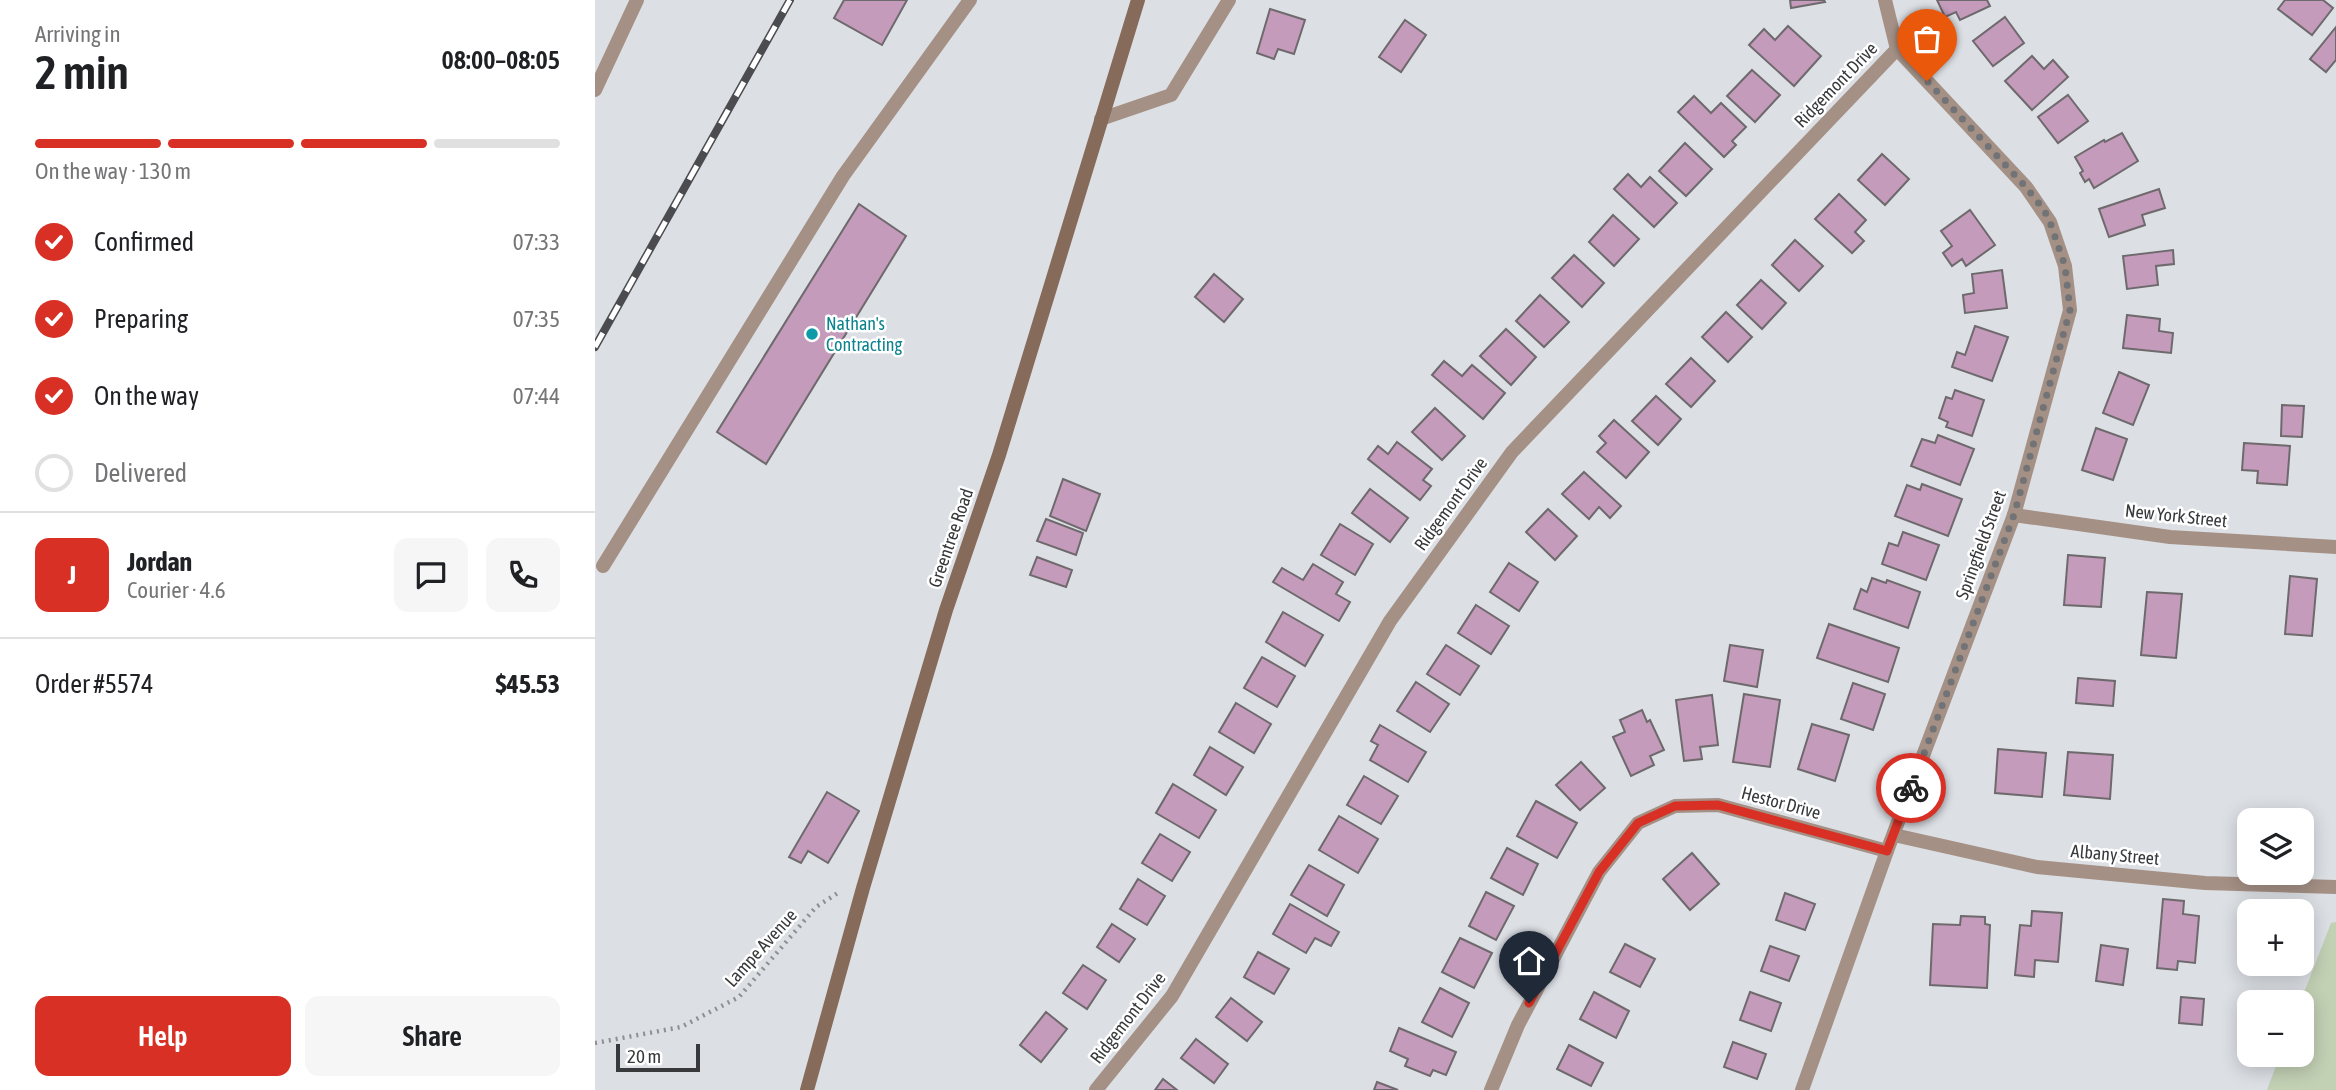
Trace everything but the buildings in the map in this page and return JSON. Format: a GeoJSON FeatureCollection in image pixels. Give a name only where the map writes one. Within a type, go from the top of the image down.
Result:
{"type":"FeatureCollection","features":[{"type":"Feature","properties":{"kind":"main road","name":"Greentree Road"},"geometry":{"type":"LineString","coordinates":[[807,1090],[863,888],[946,610],[999,455],[1138,0]]}},
{"type":"Feature","properties":{"kind":"street"},"geometry":{"type":"LineString","coordinates":[[595,90],[636,0]]}},
{"type":"Feature","properties":{"kind":"street"},"geometry":{"type":"LineString","coordinates":[[603,566],[843,176],[970,0]]}},
{"type":"Feature","properties":{"kind":"street"},"geometry":{"type":"LineString","coordinates":[[1101,119],[1171,94],[1229,0]]}},
{"type":"Feature","properties":{"kind":"street","name":"Ridgemont Drive"},"geometry":{"type":"LineString","coordinates":[[1096,1090],[1172,996],[1390,621],[1512,452],[1897,49],[1885,0]]}},
{"type":"Feature","properties":{"kind":"street","name":"Springfield Street"},"geometry":{"type":"LineString","coordinates":[[1802,1090],[1887,851],[2014,515],[2070,310],[2065,266],[2044,210],[2026,187],[1897,49]]}},
{"type":"Feature","properties":{"kind":"street","name":"New York Street"},"geometry":{"type":"LineString","coordinates":[[2014,515],[2170,537],[2336,547]]}},
{"type":"Feature","properties":{"kind":"street","name":"Hestor Drive"},"geometry":{"type":"LineString","coordinates":[[1491,1090],[1518,1025],[1599,872],[1638,823],[1675,806],[1718,805],[1887,851]]}},
{"type":"Feature","properties":{"kind":"street","name":"Albany Street"},"geometry":{"type":"LineString","coordinates":[[1894,835],[2037,867],[2205,883],[2336,887]]}},
{"type":"Feature","properties":{"kind":"path","name":"Lampe Avenue"},"geometry":{"type":"LineString","coordinates":[[595,1043],[681,1027],[739,997],[816,907],[844,890],[863,888]]}},
{"type":"Feature","properties":{"kind":"green space"},"geometry":{"type":"Polygon","coordinates":[[[2336,922],[2336,1090],[2267,1090],[2276,1067],[2314,1067],[2314,990],[2305,990],[2310,976],[2314,976],[2314,967],[2331,923],[2336,922]]]}},
{"type":"Feature","properties":{"kind":"railway"},"geometry":{"type":"LineString","coordinates":[[595,347],[790,0]]}},
{"type":"Feature","properties":{"kind":"way so far"},"geometry":{"type":"LineString","coordinates":[[1911,788],[2014,515],[2070,310],[2065,266],[2044,210],[2026,187],[1927,81]]}},
{"type":"Feature","properties":{"kind":"place","name":"Nathan's Contracting"},"geometry":{"type":"Point","coordinates":[812,334]}},
{"type":"Feature","properties":{"kind":"route"},"geometry":{"type":"LineString","coordinates":[[1529,1003],[1599,872],[1638,823],[1675,806],[1718,805],[1887,851],[1911,788]]}}]}
